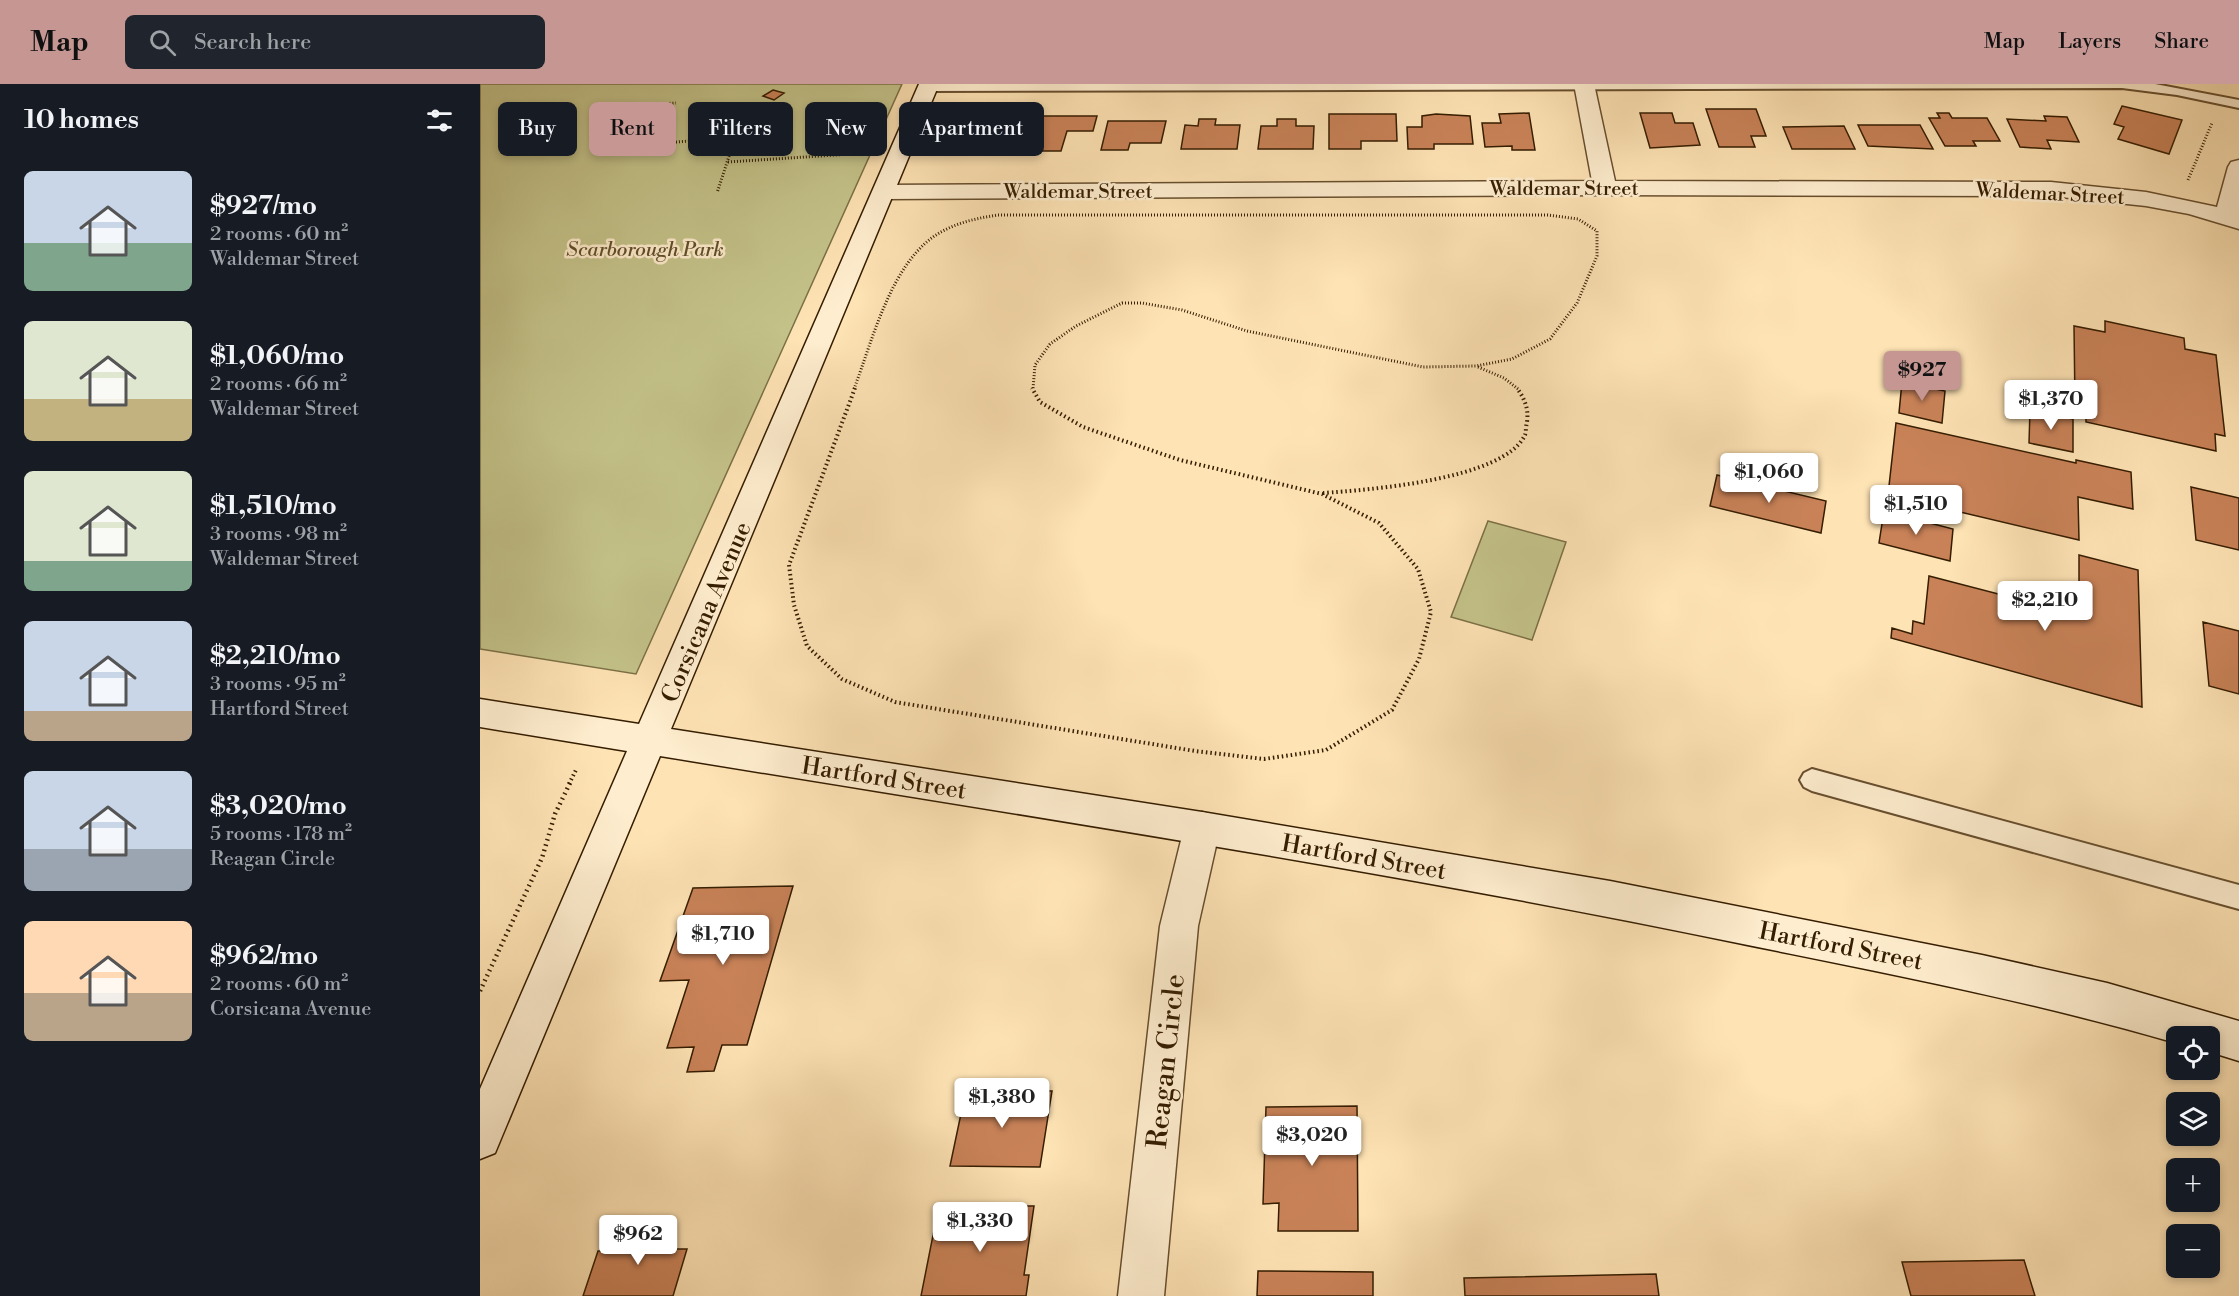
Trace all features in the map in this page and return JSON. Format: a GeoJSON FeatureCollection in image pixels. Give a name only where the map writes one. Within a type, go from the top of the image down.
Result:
{"type":"FeatureCollection","features":[{"type":"Feature","properties":{"kind":"street"},"geometry":{"type":"LineString","coordinates":[[1585,84],[1605,188]]}},
{"type":"Feature","properties":{"kind":"street","name":"Corsicana Avenue"},"geometry":{"type":"LineString","coordinates":[[480,1138],[929,85]]}},
{"type":"Feature","properties":{"kind":"street"},"geometry":{"type":"LineString","coordinates":[[2233,219],[2239,167]]}},
{"type":"Feature","properties":{"kind":"street","name":"Waldemar Street"},"geometry":{"type":"LineString","coordinates":[[885,192],[1605,188],[2051,189],[2101,192],[2154,200],[2233,219]]}},
{"type":"Feature","properties":{"kind":"street","name":"Hartford Street"},"geometry":{"type":"LineString","coordinates":[[480,713],[1202,828],[1610,898],[1982,974],[2107,1003],[2239,1041]]}},
{"type":"Feature","properties":{"kind":"street","name":"Reagan Circle"},"geometry":{"type":"LineString","coordinates":[[1141,1296],[1179,926],[1202,828]]}},
{"type":"Feature","properties":{"kind":"lane"},"geometry":{"type":"LineString","coordinates":[[929,85],[2122,84],[2177,91],[2239,104]]}},
{"type":"Feature","properties":{"kind":"lane"},"geometry":{"type":"LineString","coordinates":[[1812,780],[2239,897]]}},
{"type":"Feature","properties":{"kind":"path"},"geometry":{"type":"LineString","coordinates":[[2187,182],[2222,100]]}},
{"type":"Feature","properties":{"kind":"path"},"geometry":{"type":"LineString","coordinates":[[717,193],[730,156]]}},
{"type":"Feature","properties":{"kind":"path"},"geometry":{"type":"LineString","coordinates":[[728,162],[820,156]]}},
{"type":"Feature","properties":{"kind":"path"},"geometry":{"type":"LineString","coordinates":[[998,214],[1548,215],[1578,219],[1597,231],[1597,256],[1576,303],[1550,339],[1512,359],[1476,366],[1423,367],[1247,332],[1182,310],[1142,303],[1122,303],[1076,326],[1050,344],[1035,365],[1032,388],[1040,402],[1083,427],[1180,460],[1322,494],[1379,523],[1419,569],[1431,612],[1419,659],[1392,710],[1326,750],[1264,759],[1195,751],[895,702],[842,680],[807,646],[794,605],[789,565],[884,309],[899,273],[924,244],[948,227],[973,217],[998,214]]}},
{"type":"Feature","properties":{"kind":"path"},"geometry":{"type":"LineString","coordinates":[[1322,494],[1421,483],[1475,470],[1504,456],[1525,438],[1530,420],[1526,399],[1514,384],[1500,375],[1476,366]]}},
{"type":"Feature","properties":{"kind":"path"},"geometry":{"type":"LineString","coordinates":[[480,991],[542,858],[555,814],[577,768]]}},
{"type":"Feature","properties":{"kind":"green space","name":"Scarborough Park"},"geometry":{"type":"Polygon","coordinates":[[[480,84],[902,84],[887,117],[887,102],[805,102],[805,156],[870,156],[636,674],[480,649],[480,84]]]}},
{"type":"Feature","properties":{"kind":"green space"},"geometry":{"type":"Polygon","coordinates":[[[1488,521],[1566,542],[1532,640],[1451,617],[1488,521]]]}},
{"type":"Feature","properties":{"kind":"building"},"geometry":{"type":"Polygon","coordinates":[[[773,90],[784,93],[774,100],[763,96],[773,90]]]}},
{"type":"Feature","properties":{"kind":"building"},"geometry":{"type":"Polygon","coordinates":[[[2122,106],[2182,120],[2169,154],[2118,139],[2124,127],[2114,124],[2122,106]]]}},
{"type":"Feature","properties":{"kind":"building"},"geometry":{"type":"Polygon","coordinates":[[[1706,109],[1756,109],[1766,136],[1751,136],[1755,147],[1719,147],[1706,109]]]}},
{"type":"Feature","properties":{"kind":"building"},"geometry":{"type":"Polygon","coordinates":[[[1529,113],[1535,150],[1512,150],[1512,146],[1485,147],[1482,123],[1501,123],[1499,114],[1529,113]]]}},
{"type":"Feature","properties":{"kind":"building"},"geometry":{"type":"Polygon","coordinates":[[[1640,113],[1672,113],[1675,123],[1693,123],[1700,145],[1650,148],[1640,113]]]}},
{"type":"Feature","properties":{"kind":"building"},"geometry":{"type":"Polygon","coordinates":[[[1937,113],[1949,113],[1952,118],[1987,118],[2000,141],[1973,141],[1976,146],[1945,146],[1929,118],[1940,118],[1937,113]]]}},
{"type":"Feature","properties":{"kind":"building"},"geometry":{"type":"Polygon","coordinates":[[[1329,114],[1396,114],[1397,141],[1361,141],[1361,149],[1329,149],[1329,114]]]}},
{"type":"Feature","properties":{"kind":"building"},"geometry":{"type":"Polygon","coordinates":[[[1436,114],[1470,116],[1473,144],[1434,144],[1434,149],[1408,149],[1407,127],[1422,127],[1422,116],[1436,114]]]}},
{"type":"Feature","properties":{"kind":"building"},"geometry":{"type":"Polygon","coordinates":[[[1044,116],[1097,116],[1093,131],[1067,131],[1061,151],[1044,151],[1044,116]]]}},
{"type":"Feature","properties":{"kind":"building"},"geometry":{"type":"Polygon","coordinates":[[[2044,116],[2067,117],[2079,142],[2047,140],[2051,149],[2020,147],[2007,119],[2046,121],[2044,116]]]}},
{"type":"Feature","properties":{"kind":"building"},"geometry":{"type":"Polygon","coordinates":[[[1199,119],[1216,119],[1215,125],[1240,125],[1237,149],[1181,149],[1185,125],[1198,126],[1199,119]]]}},
{"type":"Feature","properties":{"kind":"building"},"geometry":{"type":"Polygon","coordinates":[[[1277,119],[1296,119],[1296,126],[1314,126],[1313,149],[1258,149],[1261,126],[1277,126],[1277,119]]]}},
{"type":"Feature","properties":{"kind":"building"},"geometry":{"type":"Polygon","coordinates":[[[1108,121],[1166,121],[1161,143],[1130,143],[1128,150],[1101,150],[1108,121]]]}},
{"type":"Feature","properties":{"kind":"building"},"geometry":{"type":"Polygon","coordinates":[[[1858,125],[1920,125],[1933,149],[1868,146],[1858,125]]]}},
{"type":"Feature","properties":{"kind":"building"},"geometry":{"type":"Polygon","coordinates":[[[1844,126],[1855,149],[1792,149],[1783,127],[1844,126]]]}},
{"type":"Feature","properties":{"kind":"building"},"geometry":{"type":"Polygon","coordinates":[[[2105,321],[2184,338],[2185,349],[2216,355],[2225,436],[2215,434],[2216,451],[2086,422],[2086,408],[2075,405],[2074,326],[2105,332],[2105,321]]]}},
{"type":"Feature","properties":{"kind":"building"},"geometry":{"type":"Polygon","coordinates":[[[1902,382],[1945,391],[1942,423],[1899,413],[1902,382]]]}},
{"type":"Feature","properties":{"kind":"building"},"geometry":{"type":"Polygon","coordinates":[[[2030,410],[2073,419],[2073,452],[2029,443],[2030,410]]]}},
{"type":"Feature","properties":{"kind":"building"},"geometry":{"type":"Polygon","coordinates":[[[1896,423],[2076,463],[2076,460],[2131,472],[2133,509],[2078,497],[2079,540],[1888,495],[1896,423]]]}},
{"type":"Feature","properties":{"kind":"building"},"geometry":{"type":"Polygon","coordinates":[[[1717,475],[1826,501],[1821,533],[1710,506],[1717,475]]]}},
{"type":"Feature","properties":{"kind":"building"},"geometry":{"type":"Polygon","coordinates":[[[2191,487],[2239,498],[2239,550],[2196,540],[2191,487]]]}},
{"type":"Feature","properties":{"kind":"building"},"geometry":{"type":"Polygon","coordinates":[[[1884,511],[1953,529],[1950,561],[1879,543],[1884,511]]]}},
{"type":"Feature","properties":{"kind":"building"},"geometry":{"type":"Polygon","coordinates":[[[2079,555],[2138,570],[2142,707],[1891,638],[1892,628],[1912,634],[1913,621],[1924,624],[1929,576],[2079,615],[2079,555]]]}},
{"type":"Feature","properties":{"kind":"building"},"geometry":{"type":"Polygon","coordinates":[[[2203,622],[2239,631],[2239,694],[2209,686],[2203,622]]]}},
{"type":"Feature","properties":{"kind":"building"},"geometry":{"type":"Polygon","coordinates":[[[793,886],[747,1045],[722,1045],[714,1071],[687,1072],[694,1047],[667,1048],[689,980],[660,981],[693,888],[793,886]]]}},
{"type":"Feature","properties":{"kind":"building"},"geometry":{"type":"Polygon","coordinates":[[[966,1090],[1052,1091],[1040,1167],[950,1166],[966,1090]]]}},
{"type":"Feature","properties":{"kind":"building"},"geometry":{"type":"Polygon","coordinates":[[[1357,1106],[1358,1231],[1278,1231],[1279,1203],[1263,1204],[1266,1107],[1357,1106]]]}},
{"type":"Feature","properties":{"kind":"building"},"geometry":{"type":"Polygon","coordinates":[[[976,1206],[1034,1206],[1024,1275],[1029,1275],[1026,1296],[921,1296],[937,1215],[975,1215],[976,1206]]]}},
{"type":"Feature","properties":{"kind":"building"},"geometry":{"type":"Polygon","coordinates":[[[638,1223],[672,1223],[664,1249],[687,1249],[673,1296],[583,1296],[598,1251],[629,1251],[638,1223]]]}},
{"type":"Feature","properties":{"kind":"building"},"geometry":{"type":"Polygon","coordinates":[[[2024,1260],[2035,1296],[1911,1296],[1902,1262],[2024,1260]]]}},
{"type":"Feature","properties":{"kind":"building"},"geometry":{"type":"Polygon","coordinates":[[[1258,1271],[1373,1272],[1373,1296],[1257,1296],[1258,1271]]]}},
{"type":"Feature","properties":{"kind":"building"},"geometry":{"type":"Polygon","coordinates":[[[1656,1274],[1659,1296],[1465,1296],[1464,1278],[1656,1274]]]}}]}
